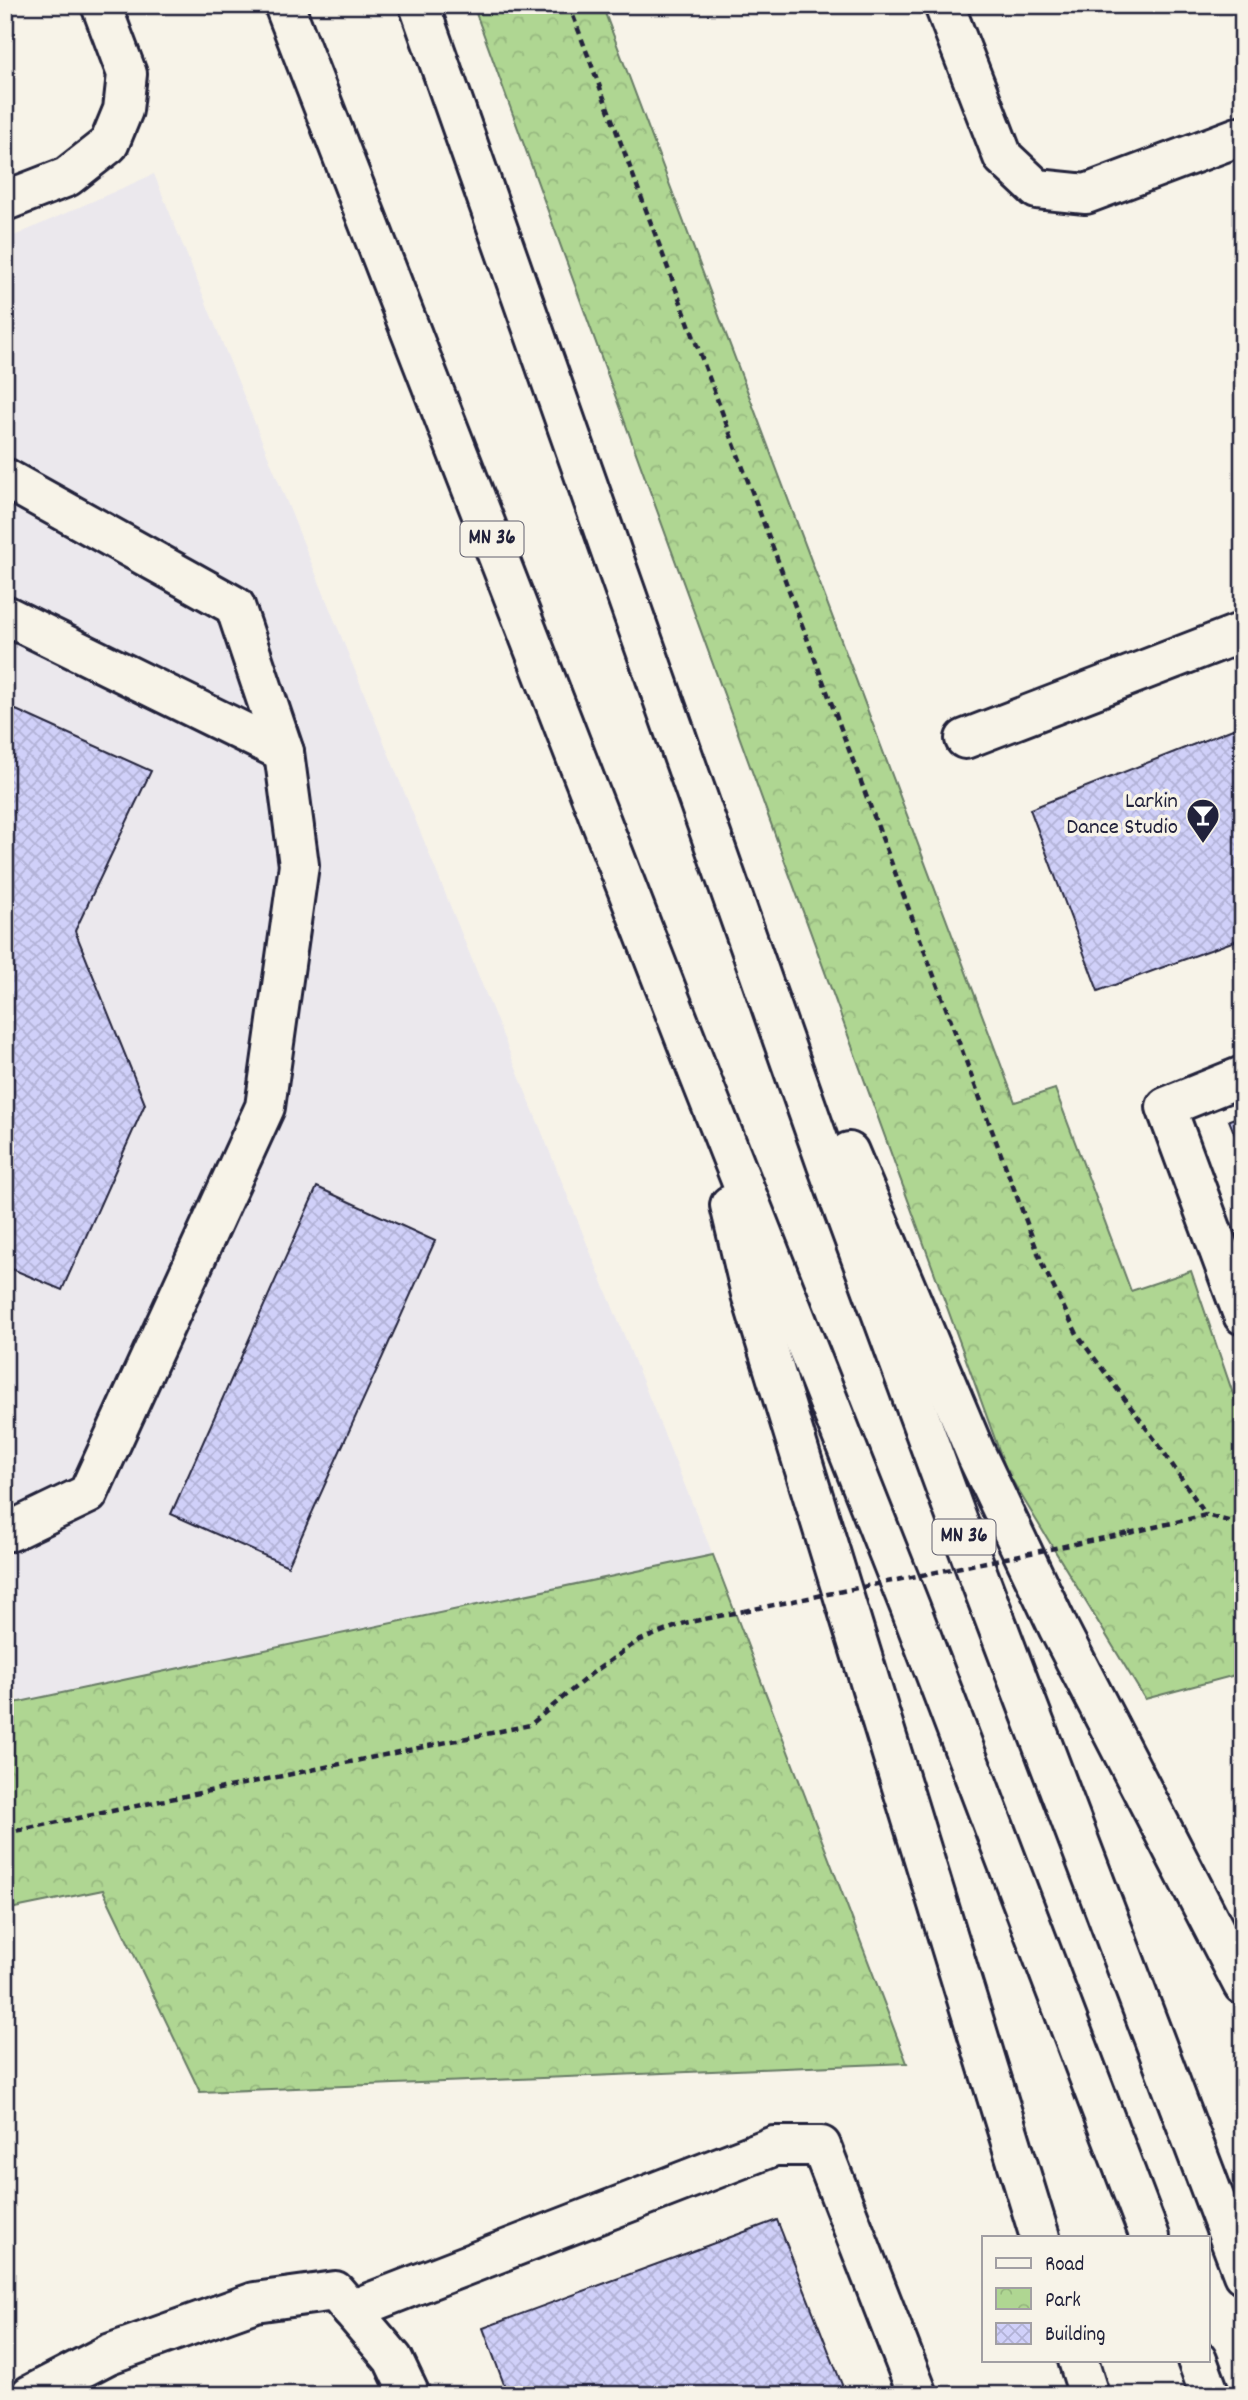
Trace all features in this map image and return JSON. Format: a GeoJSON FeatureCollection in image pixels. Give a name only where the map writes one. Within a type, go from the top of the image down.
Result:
{"type":"FeatureCollection","features":[{"type":"Feature","properties":{"kind":"main road"},"geometry":{"type":"LineString","coordinates":[[5,201],[67,177],[109,144],[123,110],[127,74],[101,5]]}},
{"type":"Feature","properties":{"kind":"main road","name":"MN 36"},"geometry":{"type":"LineString","coordinates":[[284,5],[699,1074],[910,1607],[1150,2236]]}},
{"type":"Feature","properties":{"kind":"main road","name":"MN 36"},"geometry":{"type":"LineString","coordinates":[[419,5],[827,1164],[957,1519],[1243,2274]]}},
{"type":"Feature","properties":{"kind":"main road"},"geometry":{"type":"LineString","coordinates":[[944,5],[1003,157],[1037,190],[1086,194],[1243,135]]}},
{"type":"Feature","properties":{"kind":"main road"},"geometry":{"type":"LineString","coordinates":[[5,478],[235,606],[284,752],[299,865],[265,1107],[88,1494],[5,1531]]}},
{"type":"Feature","properties":{"kind":"main road"},"geometry":{"type":"LineString","coordinates":[[5,615],[284,752]]}},
{"type":"Feature","properties":{"kind":"main road"},"geometry":{"type":"LineString","coordinates":[[965,739],[1243,632]]}},
{"type":"Feature","properties":{"kind":"main road"},"geometry":{"type":"LineString","coordinates":[[698,795],[976,1454],[1059,1629],[1243,1985]]}},
{"type":"Feature","properties":{"kind":"main road"},"geometry":{"type":"LineString","coordinates":[[699,1074],[751,1294],[1040,2236]]}},
{"type":"Feature","properties":{"kind":"main road"},"geometry":{"type":"LineString","coordinates":[[1243,1076],[1166,1107],[1243,1314]]}},
{"type":"Feature","properties":{"kind":"main road"},"geometry":{"type":"LineString","coordinates":[[351,2310],[774,2146],[821,2146],[918,2395]]}},
{"type":"Feature","properties":{"kind":"main road"},"geometry":{"type":"LineString","coordinates":[[30,2395],[109,2354],[255,2302],[335,2291],[393,2359],[410,2395]]}},
{"type":"Feature","properties":{"kind":"main road"},"geometry":{"type":"LineString","coordinates":[[1079,2362],[1089,2395]]}},
{"type":"Feature","properties":{"kind":"main road"},"geometry":{"type":"LineString","coordinates":[[1198,2362],[1210,2395]]}},
{"type":"Feature","properties":{"kind":"path"},"geometry":{"type":"LineString","coordinates":[[569,5],[1044,1266],[1078,1336],[1161,1448],[1206,1516]]}},
{"type":"Feature","properties":{"kind":"path"},"geometry":{"type":"LineString","coordinates":[[5,1833],[530,1726],[591,1674],[638,1641],[685,1623],[1206,1516],[1243,1525]]}},
{"type":"Feature","properties":{"kind":"shaded area"},"geometry":{"type":"Polygon","coordinates":[[[154,174],[713,1555],[5,1705],[5,240],[154,174]]]}},
{"type":"Feature","properties":{"kind":"green space"},"geometry":{"type":"Polygon","coordinates":[[[473,5],[602,5],[1015,1102],[1055,1089],[1131,1291],[1191,1271],[1243,1423],[1243,1673],[1145,1699],[1007,1472],[473,5]]]}},
{"type":"Feature","properties":{"kind":"green space"},"geometry":{"type":"Polygon","coordinates":[[[713,1555],[907,2063],[200,2092],[103,1890],[5,1910],[5,1705],[713,1555]]]}},
{"type":"Feature","properties":{"kind":"building"},"geometry":{"type":"Polygon","coordinates":[[[5,705],[151,771],[75,931],[145,1104],[62,1290],[5,1266],[5,705]]]}},
{"type":"Feature","properties":{"kind":"building"},"geometry":{"type":"Polygon","coordinates":[[[1243,725],[1243,938],[1098,991],[1030,809],[1243,725]]]}},
{"type":"Feature","properties":{"kind":"building"},"geometry":{"type":"Polygon","coordinates":[[[1243,1115],[1243,1155],[1229,1120],[1243,1115]]]}},
{"type":"Feature","properties":{"kind":"building"},"geometry":{"type":"Polygon","coordinates":[[[317,1187],[435,1241],[288,1566],[171,1514],[317,1187]]]}},
{"type":"Feature","properties":{"kind":"building"},"geometry":{"type":"Polygon","coordinates":[[[777,2220],[846,2395],[508,2395],[483,2328],[777,2220]]]}},
{"type":"Feature","properties":{"kind":"place","name":"Larkin Dance Studio"},"geometry":{"type":"Point","coordinates":[1203,845]}}]}
